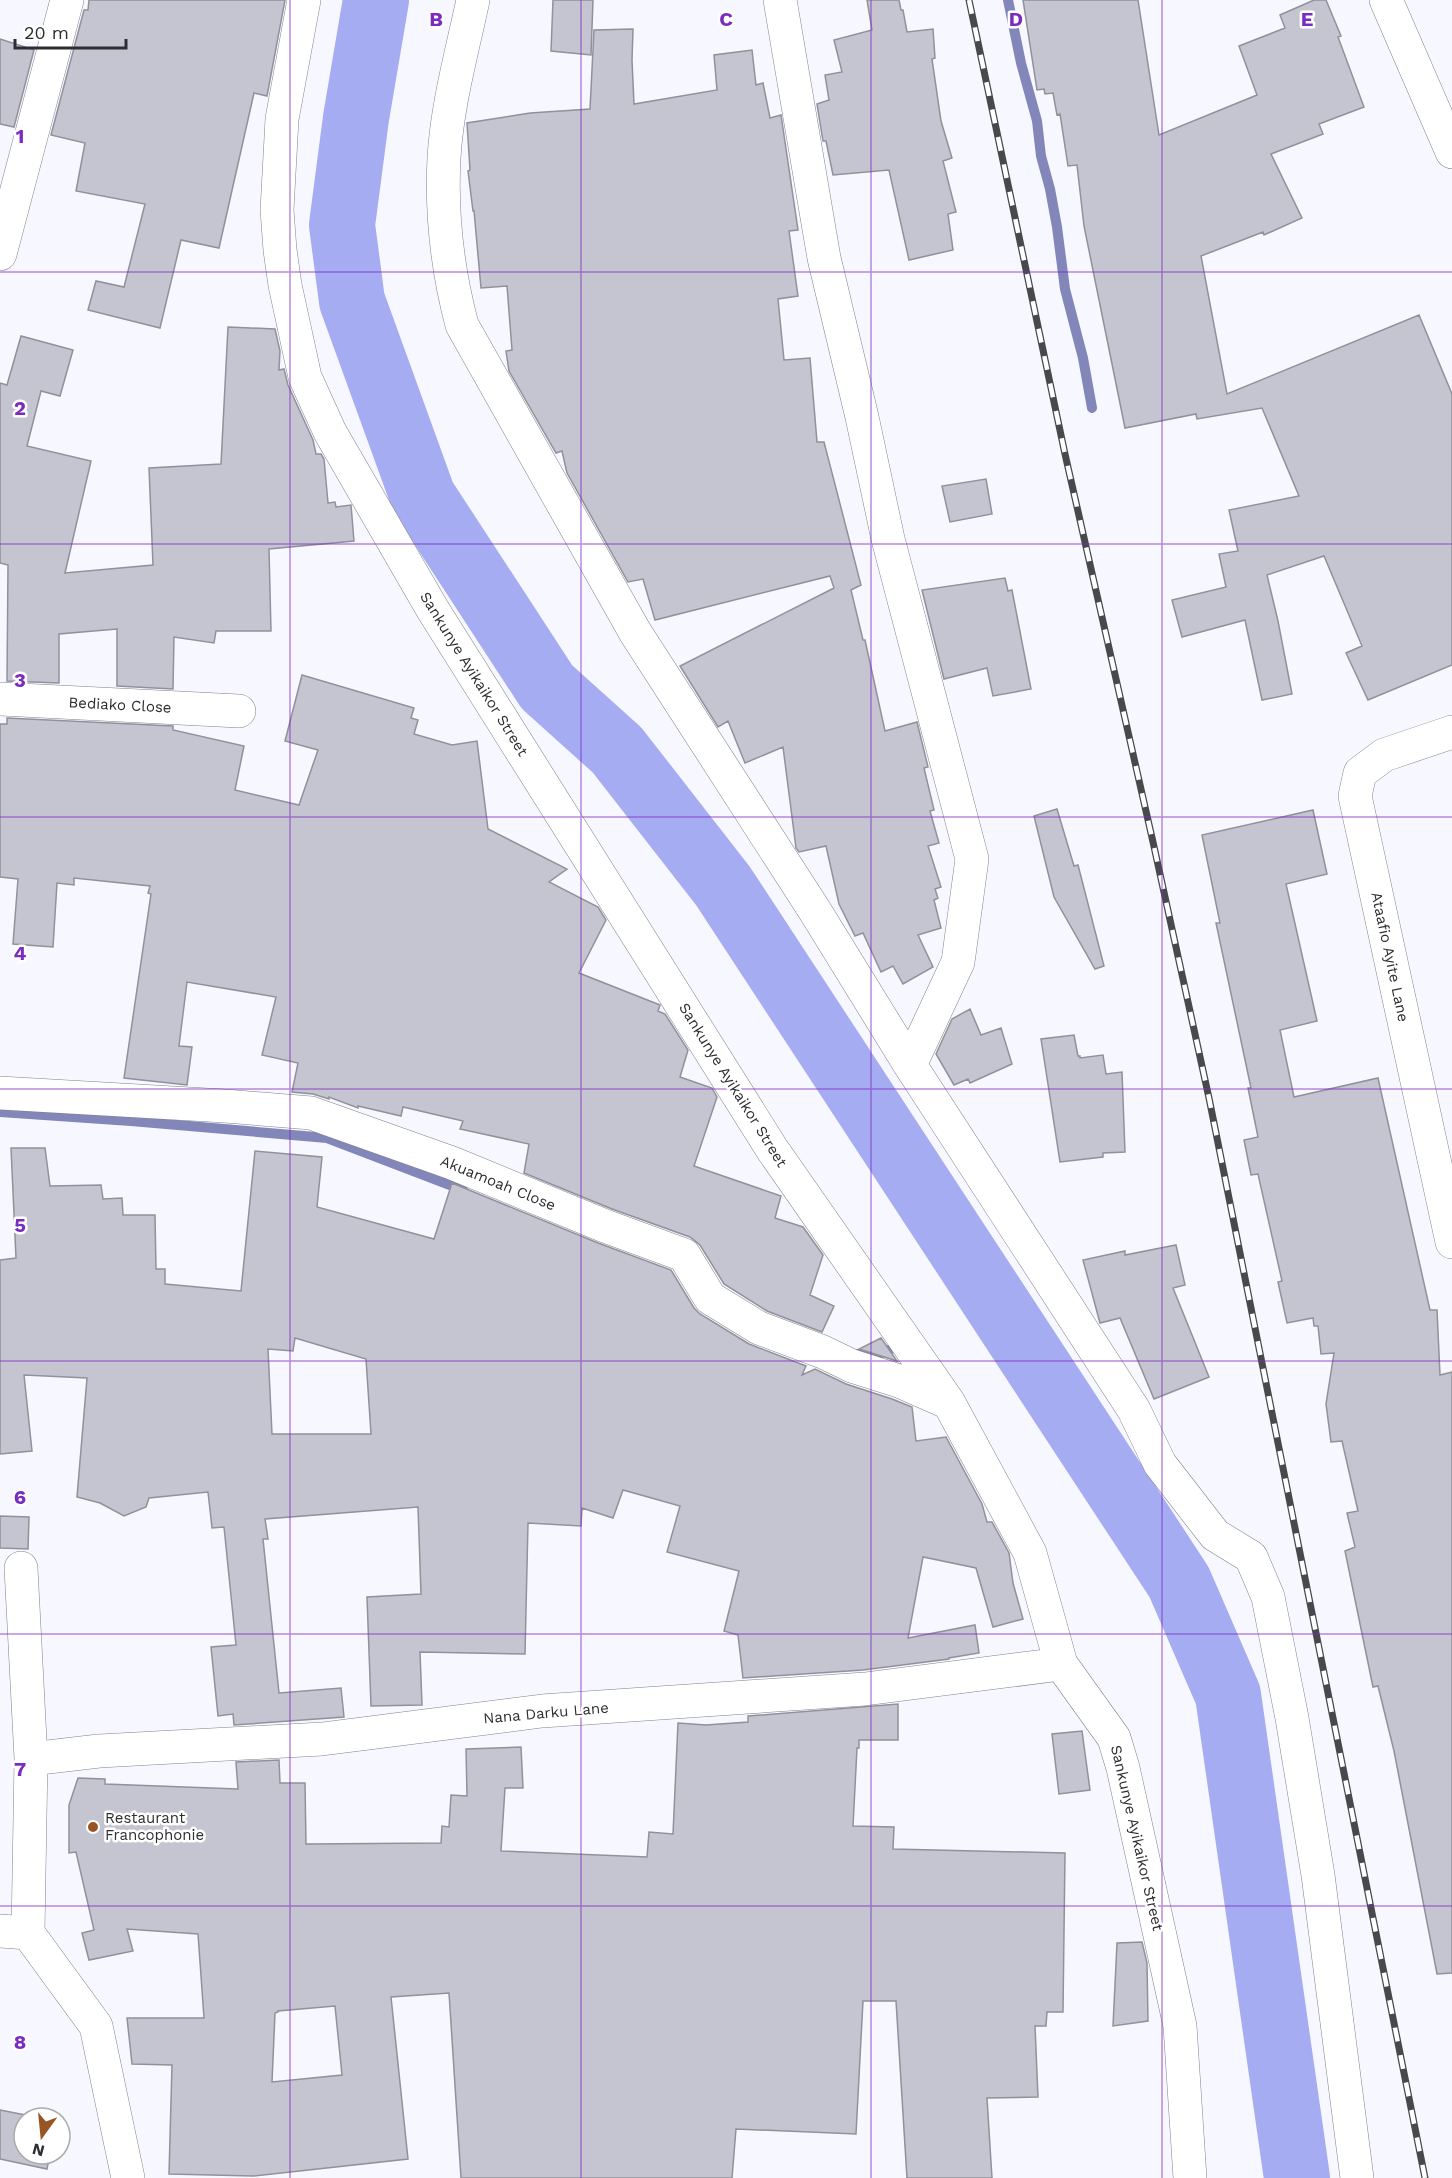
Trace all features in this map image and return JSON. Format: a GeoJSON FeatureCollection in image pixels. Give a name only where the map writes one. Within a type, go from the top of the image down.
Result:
{"type":"FeatureCollection","features":[{"type":"Feature","properties":{"kind":"street"},"geometry":{"type":"LineString","coordinates":[[0,254],[67,0]]}},
{"type":"Feature","properties":{"kind":"street","name":"Sankunye Ayikaikor Street"},"geometry":{"type":"LineString","coordinates":[[304,0],[282,119],[278,210],[279,250],[305,377],[330,432],[433,610],[772,1149],[949,1403],[1030,1552],[1061,1664],[1114,1738],[1123,1768],[1180,2026],[1191,2178]]}},
{"type":"Feature","properties":{"kind":"street"},"geometry":{"type":"LineString","coordinates":[[473,0],[444,157],[446,224],[453,290],[462,326],[635,632],[815,911],[910,1065],[1134,1410],[1160,1464],[1215,1535],[1251,1557],[1268,1597],[1292,1718],[1318,1875],[1357,2178]]}},
{"type":"Feature","properties":{"kind":"street"},"geometry":{"type":"LineString","coordinates":[[780,0],[824,258],[888,539],[972,858],[958,962],[910,1065]]}},
{"type":"Feature","properties":{"kind":"street"},"geometry":{"type":"LineString","coordinates":[[1386,0],[1452,152]]}},
{"type":"Feature","properties":{"kind":"street","name":"Bediako Close"},"geometry":{"type":"LineString","coordinates":[[0,699],[239,711]]}},
{"type":"Feature","properties":{"kind":"street","name":"Ataafio Ayite Lane"},"geometry":{"type":"LineString","coordinates":[[1452,732],[1384,755],[1360,773],[1355,796],[1452,1242]]}},
{"type":"Feature","properties":{"kind":"street","name":"Akuamoah Close"},"geometry":{"type":"LineString","coordinates":[[0,1093],[311,1113],[452,1163],[684,1255],[710,1298],[759,1328],[823,1352],[852,1366],[899,1381],[949,1403]]}},
{"type":"Feature","properties":{"kind":"street"},"geometry":{"type":"LineString","coordinates":[[21,1568],[30,1759],[14,1932],[96,2026],[128,2178]]}},
{"type":"Feature","properties":{"kind":"street","name":"Nana Darku Lane"},"geometry":{"type":"LineString","coordinates":[[30,1759],[99,1751],[322,1739],[542,1712],[865,1689],[1061,1664]]}},
{"type":"Feature","properties":{"kind":"building"},"geometry":{"type":"Polygon","coordinates":[[[89,0],[285,0],[267,96],[254,93],[219,248],[181,240],[160,328],[88,310],[96,281],[124,287],[145,204],[76,191],[85,143],[51,135],[84,10],[88,10],[89,0]]]}},
{"type":"Feature","properties":{"kind":"building"},"geometry":{"type":"Polygon","coordinates":[[[553,0],[593,0],[591,55],[551,51],[553,0]]]}},
{"type":"Feature","properties":{"kind":"building"},"geometry":{"type":"Polygon","coordinates":[[[867,0],[899,0],[907,32],[933,29],[935,58],[932,59],[941,121],[952,158],[943,161],[956,212],[948,214],[953,250],[909,260],[889,170],[833,175],[826,141],[823,141],[817,104],[829,100],[825,75],[842,72],[834,40],[872,30],[867,0]]]}},
{"type":"Feature","properties":{"kind":"building"},"geometry":{"type":"Polygon","coordinates":[[[1023,0],[1138,0],[1159,135],[1257,95],[1239,46],[1285,28],[1280,15],[1314,0],[1326,0],[1341,36],[1338,37],[1364,107],[1319,124],[1323,134],[1271,154],[1302,218],[1264,235],[1263,232],[1201,256],[1227,394],[1419,315],[1452,394],[1452,665],[1368,700],[1346,653],[1362,646],[1324,556],[1267,575],[1292,694],[1262,700],[1245,620],[1182,637],[1172,600],[1226,587],[1219,554],[1238,551],[1229,510],[1299,496],[1262,408],[1197,419],[1196,414],[1125,428],[1084,226],[1077,165],[1068,166],[1060,114],[1057,115],[1053,93],[1045,94],[1044,89],[1037,90],[1023,0]]]}},
{"type":"Feature","properties":{"kind":"building"},"geometry":{"type":"Polygon","coordinates":[[[633,29],[634,104],[717,90],[714,55],[752,50],[756,85],[763,83],[770,118],[781,115],[798,230],[789,231],[798,296],[778,299],[784,360],[810,358],[817,442],[824,442],[861,585],[851,590],[863,640],[865,640],[885,731],[917,722],[928,767],[924,768],[934,810],[930,811],[939,843],[928,846],[941,887],[935,889],[938,898],[934,900],[941,928],[918,935],[933,967],[903,984],[893,966],[881,972],[863,933],[855,936],[839,904],[826,846],[799,852],[796,848],[783,747],[745,763],[728,721],[718,727],[680,666],[834,588],[830,576],[655,620],[643,579],[628,582],[567,473],[562,451],[556,453],[509,371],[506,351],[512,350],[507,286],[481,288],[468,171],[470,170],[467,123],[530,113],[590,109],[594,30],[633,29]]]}},
{"type":"Feature","properties":{"kind":"building"},"geometry":{"type":"Polygon","coordinates":[[[0,39],[34,50],[14,127],[0,124],[0,39]]]}},
{"type":"Feature","properties":{"kind":"building"},"geometry":{"type":"Polygon","coordinates":[[[228,327],[275,329],[280,351],[279,370],[284,369],[288,385],[313,440],[316,454],[321,454],[324,459],[328,503],[335,502],[336,507],[351,505],[354,541],[269,549],[271,631],[216,631],[214,643],[174,637],[173,689],[117,686],[117,629],[59,634],[59,683],[7,681],[8,565],[0,563],[0,383],[7,385],[21,336],[73,350],[60,396],[41,391],[27,446],[91,461],[65,573],[153,565],[149,468],[221,464],[228,327]]]}},
{"type":"Feature","properties":{"kind":"building"},"geometry":{"type":"Polygon","coordinates":[[[986,479],[992,514],[950,522],[942,486],[986,479]]]}},
{"type":"Feature","properties":{"kind":"building"},"geometry":{"type":"Polygon","coordinates":[[[1005,578],[1008,591],[1012,590],[1031,689],[993,696],[987,668],[944,679],[922,590],[1005,578]]]}},
{"type":"Feature","properties":{"kind":"building"},"geometry":{"type":"Polygon","coordinates":[[[302,675],[414,708],[411,718],[418,720],[414,734],[452,745],[477,741],[488,829],[567,869],[549,882],[598,907],[606,920],[579,973],[660,1005],[658,1011],[665,1014],[688,1050],[680,1077],[712,1088],[717,1097],[694,1166],[781,1196],[775,1218],[803,1227],[823,1255],[810,1295],[834,1306],[822,1332],[767,1311],[724,1284],[700,1245],[690,1237],[612,1209],[524,1173],[529,1144],[460,1129],[463,1121],[403,1107],[401,1116],[358,1106],[358,1108],[329,1097],[329,1099],[313,1094],[292,1092],[298,1063],[262,1055],[276,997],[187,982],[179,1046],[192,1047],[187,1085],[124,1078],[151,894],[148,893],[150,886],[74,878],[74,885],[57,883],[53,947],[13,944],[18,879],[0,877],[0,724],[7,724],[7,718],[173,726],[173,730],[244,746],[235,790],[299,805],[318,750],[285,741],[302,675]]]}},
{"type":"Feature","properties":{"kind":"building"},"geometry":{"type":"Polygon","coordinates":[[[1057,809],[1074,866],[1078,865],[1104,966],[1095,969],[1054,897],[1034,816],[1057,809]]]}},
{"type":"Feature","properties":{"kind":"building"},"geometry":{"type":"Polygon","coordinates":[[[1313,810],[1327,874],[1286,884],[1317,1021],[1280,1030],[1294,1097],[1378,1078],[1430,1310],[1437,1310],[1440,1375],[1452,1372],[1452,1973],[1437,1974],[1394,1751],[1378,1686],[1373,1687],[1345,1551],[1355,1547],[1347,1513],[1358,1511],[1342,1441],[1331,1442],[1326,1404],[1334,1353],[1321,1354],[1318,1326],[1314,1326],[1313,1318],[1287,1323],[1278,1282],[1282,1281],[1258,1174],[1251,1175],[1244,1140],[1258,1137],[1248,1088],[1251,1088],[1216,923],[1220,923],[1202,835],[1313,810]]]}},
{"type":"Feature","properties":{"kind":"building"},"geometry":{"type":"Polygon","coordinates":[[[970,1009],[981,1035],[1001,1028],[1012,1064],[970,1083],[968,1079],[954,1085],[936,1054],[952,1019],[970,1009]]]}},
{"type":"Feature","properties":{"kind":"building"},"geometry":{"type":"Polygon","coordinates":[[[1074,1035],[1080,1058],[1103,1055],[1106,1074],[1122,1072],[1125,1152],[1103,1153],[1103,1157],[1060,1162],[1041,1039],[1074,1035]]]}},
{"type":"Feature","properties":{"kind":"building"},"geometry":{"type":"Polygon","coordinates":[[[11,1148],[45,1148],[50,1186],[101,1185],[103,1199],[122,1198],[123,1215],[155,1215],[156,1269],[165,1269],[165,1284],[241,1291],[255,1151],[322,1157],[317,1207],[434,1239],[452,1183],[598,1243],[671,1270],[700,1314],[749,1344],[806,1366],[802,1375],[815,1369],[846,1384],[912,1407],[916,1441],[946,1437],[982,1504],[987,1522],[992,1522],[1009,1553],[1013,1583],[1023,1619],[993,1627],[976,1568],[923,1557],[908,1638],[975,1625],[979,1653],[863,1670],[743,1678],[738,1635],[724,1631],[739,1571],[667,1552],[680,1506],[623,1490],[613,1518],[582,1508],[581,1526],[528,1523],[525,1654],[420,1652],[422,1705],[371,1706],[367,1597],[421,1594],[418,1507],[265,1519],[268,1539],[263,1539],[279,1693],[341,1688],[344,1717],[234,1725],[233,1714],[218,1716],[211,1647],[236,1645],[224,1527],[212,1528],[208,1492],[149,1498],[146,1507],[124,1516],[100,1503],[77,1497],[87,1378],[24,1375],[32,1451],[0,1454],[0,1260],[16,1258],[11,1148]],[[295,1338],[293,1351],[268,1349],[272,1434],[371,1434],[366,1359],[295,1338]]]}},
{"type":"Feature","properties":{"kind":"building"},"geometry":{"type":"Polygon","coordinates":[[[1176,1245],[1185,1285],[1173,1288],[1209,1377],[1154,1399],[1120,1318],[1100,1323],[1083,1260],[1125,1251],[1125,1255],[1176,1245]]]}},
{"type":"Feature","properties":{"kind":"building"},"geometry":{"type":"Polygon","coordinates":[[[881,1338],[897,1361],[859,1349],[881,1338]]]}},
{"type":"Feature","properties":{"kind":"building"},"geometry":{"type":"Polygon","coordinates":[[[0,1516],[29,1517],[28,1549],[0,1548],[0,1516]]]}},
{"type":"Feature","properties":{"kind":"building"},"geometry":{"type":"Polygon","coordinates":[[[898,1704],[898,1740],[859,1740],[853,1826],[894,1827],[893,1849],[1065,1853],[1063,2012],[1047,2012],[1046,2026],[1035,2026],[1038,2097],[987,2098],[992,2178],[907,2178],[896,2001],[863,2001],[856,2134],[736,2129],[732,2178],[461,2178],[449,1993],[391,1997],[408,2159],[253,2176],[169,2174],[172,2065],[132,2064],[127,2018],[204,2018],[198,1934],[127,1929],[133,1951],[89,1960],[82,1933],[94,1930],[76,1852],[69,1853],[69,1805],[78,1778],[105,1779],[105,1784],[238,1789],[236,1762],[279,1760],[280,1783],[305,1783],[306,1844],[441,1843],[442,1826],[449,1827],[451,1795],[467,1796],[466,1749],[521,1747],[523,1788],[505,1788],[501,1851],[647,1857],[649,1832],[673,1834],[678,1723],[706,1725],[748,1722],[748,1716],[898,1704]],[[335,2006],[275,2013],[272,2082],[342,2075],[335,2006]]]}},
{"type":"Feature","properties":{"kind":"building"},"geometry":{"type":"Polygon","coordinates":[[[1082,1731],[1090,1790],[1059,1794],[1052,1734],[1082,1731]]]}},
{"type":"Feature","properties":{"kind":"building"},"geometry":{"type":"Polygon","coordinates":[[[1142,1942],[1147,1963],[1148,2021],[1113,2026],[1117,1943],[1142,1942]]]}},
{"type":"Feature","properties":{"kind":"building"},"geometry":{"type":"Polygon","coordinates":[[[0,2110],[12,2112],[12,2162],[0,2159],[0,2110]]]}},
{"type":"Feature","properties":{"kind":"waterway"},"geometry":{"type":"LineString","coordinates":[[376,0],[356,118],[342,225],[352,301],[423,497],[547,687],[617,750],[723,886],[1179,1582],[1228,1695],[1297,2178]]}},
{"type":"Feature","properties":{"kind":"waterway"},"geometry":{"type":"LineString","coordinates":[[1008,0],[1021,63],[1037,121],[1041,156],[1057,227],[1065,289],[1083,358],[1092,408]]}},
{"type":"Feature","properties":{"kind":"waterway"},"geometry":{"type":"LineString","coordinates":[[0,1112],[327,1138],[463,1190]]}},
{"type":"Feature","properties":{"kind":"waterway"},"geometry":{"type":"LineString","coordinates":[[855,1354],[879,1354],[891,1349]]}},
{"type":"Feature","properties":{"kind":"railway"},"geometry":{"type":"LineString","coordinates":[[969,0],[1065,454],[1209,1098],[1425,2178]]}},
{"type":"Feature","properties":{"kind":"place","name":"Restaurant Francophonie"},"geometry":{"type":"Point","coordinates":[93,1827]}}]}
